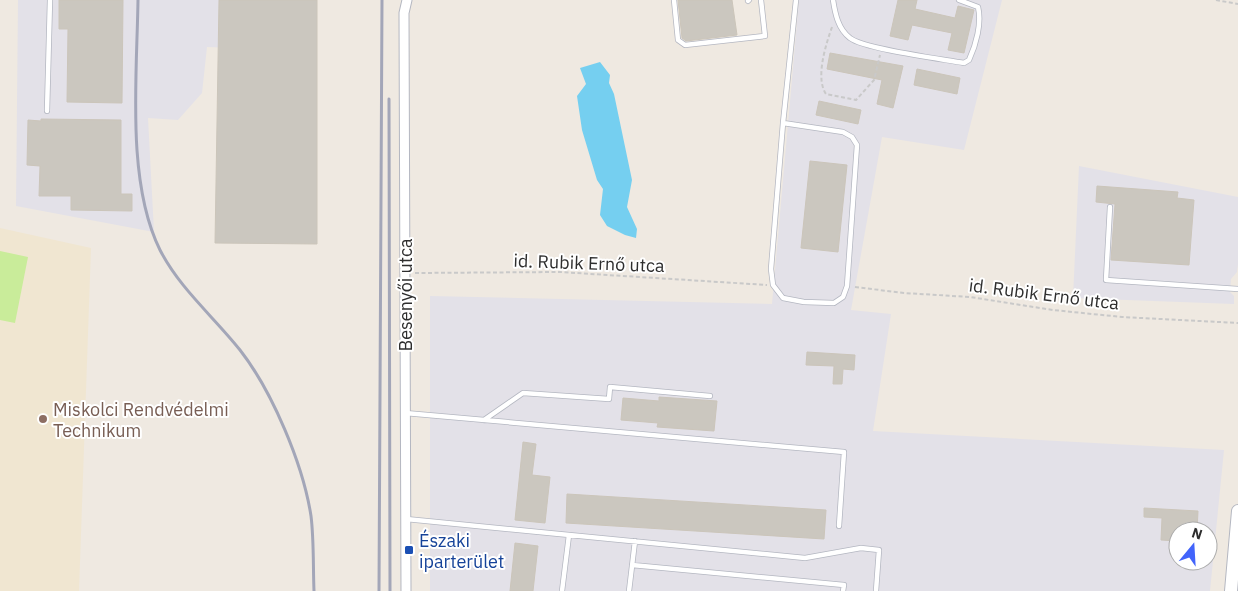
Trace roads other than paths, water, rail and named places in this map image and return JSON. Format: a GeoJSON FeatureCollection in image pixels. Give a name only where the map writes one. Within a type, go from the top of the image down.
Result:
{"type":"FeatureCollection","features":[{"type":"Feature","properties":{"kind":"main road"},"geometry":{"type":"LineString","coordinates":[[1231,591],[1238,511]]}},
{"type":"Feature","properties":{"kind":"street","name":"Besenyői utca"},"geometry":{"type":"LineString","coordinates":[[406,591],[404,13],[407,0]]}},
{"type":"Feature","properties":{"kind":"lane"},"geometry":{"type":"LineString","coordinates":[[46,111],[50,0]]}},
{"type":"Feature","properties":{"kind":"lane"},"geometry":{"type":"LineString","coordinates":[[674,0],[678,40],[685,45],[765,36],[761,0]]}},
{"type":"Feature","properties":{"kind":"lane"},"geometry":{"type":"LineString","coordinates":[[783,123],[843,132],[852,137],[857,145],[848,286],[844,297],[834,303],[804,302],[784,298],[773,285],[771,269],[783,123],[796,0]]}},
{"type":"Feature","properties":{"kind":"lane"},"geometry":{"type":"LineString","coordinates":[[833,0],[836,18],[850,38],[882,47],[964,63],[970,60],[980,16],[978,7],[959,0]]}},
{"type":"Feature","properties":{"kind":"lane"},"geometry":{"type":"LineString","coordinates":[[1110,207],[1106,280],[1238,289]]}},
{"type":"Feature","properties":{"kind":"lane"},"geometry":{"type":"LineString","coordinates":[[484,420],[523,393],[609,399],[610,387],[710,396]]}},
{"type":"Feature","properties":{"kind":"lane"},"geometry":{"type":"LineString","coordinates":[[405,413],[844,452],[838,526]]}},
{"type":"Feature","properties":{"kind":"lane"},"geometry":{"type":"LineString","coordinates":[[406,519],[805,558],[861,548],[879,550],[876,591]]}},
{"type":"Feature","properties":{"kind":"lane"},"geometry":{"type":"LineString","coordinates":[[562,591],[570,535]]}},
{"type":"Feature","properties":{"kind":"lane"},"geometry":{"type":"LineString","coordinates":[[629,591],[635,541]]}},
{"type":"Feature","properties":{"kind":"lane"},"geometry":{"type":"LineString","coordinates":[[632,565],[844,585],[843,591]]}},
{"type":"Feature","properties":{"kind":"water"},"geometry":{"type":"Polygon","coordinates":[[[600,62],[610,75],[609,83],[614,94],[632,180],[627,207],[637,229],[636,238],[607,226],[600,215],[603,189],[597,180],[582,130],[577,96],[586,84],[580,68],[600,62]]]}},
{"type":"Feature","properties":{"kind":"railway"},"geometry":{"type":"LineString","coordinates":[[138,0],[136,128],[142,193],[149,223],[160,250],[177,277],[230,338],[252,367],[284,429],[301,474],[311,516],[314,591]]}},
{"type":"Feature","properties":{"kind":"railway"},"geometry":{"type":"LineString","coordinates":[[379,591],[382,0]]}},
{"type":"Feature","properties":{"kind":"railway"},"geometry":{"type":"LineString","coordinates":[[389,99],[390,591]]}},
{"type":"Feature","properties":{"kind":"place","name":"Miskolci Rendvédelmi Technikum"},"geometry":{"type":"Point","coordinates":[43,419]}},
{"type":"Feature","properties":{"kind":"place","name":"Északi iparterület"},"geometry":{"type":"Point","coordinates":[409,550]}}]}
